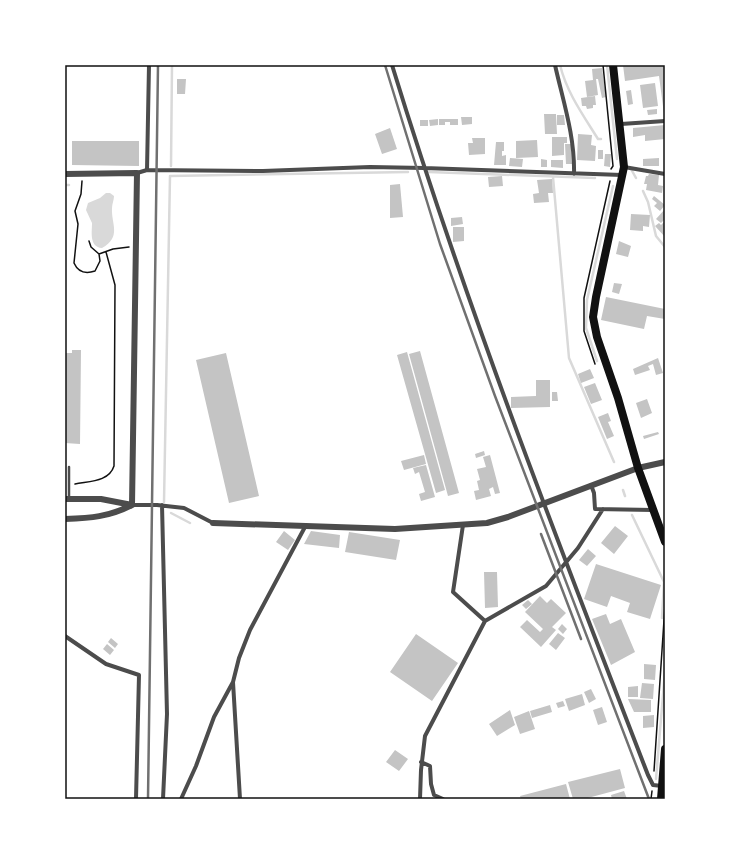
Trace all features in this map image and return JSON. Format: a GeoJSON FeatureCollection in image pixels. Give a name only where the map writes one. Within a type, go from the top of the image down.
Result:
{"type":"FeatureCollection","features":[{"type":"Feature","properties":{"kind":"main road"},"geometry":{"type":"LineString","coordinates":[[613,65],[621,124],[624,167],[596,297],[594,317],[597,337],[618,398],[638,468],[665,542]]}},
{"type":"Feature","properties":{"kind":"main road"},"geometry":{"type":"LineString","coordinates":[[661,799],[665,749]]}},
{"type":"Feature","properties":{"kind":"street"},"geometry":{"type":"LineString","coordinates":[[147,170],[148,65]]}},
{"type":"Feature","properties":{"kind":"street"},"geometry":{"type":"LineString","coordinates":[[392,65],[424,168],[472,312],[524,454],[545,503],[566,563],[653,785],[662,786]]}},
{"type":"Feature","properties":{"kind":"street"},"geometry":{"type":"LineString","coordinates":[[555,65],[571,132],[574,174]]}},
{"type":"Feature","properties":{"kind":"street"},"geometry":{"type":"LineString","coordinates":[[621,124],[665,121]]}},
{"type":"Feature","properties":{"kind":"street"},"geometry":{"type":"LineString","coordinates":[[65,174],[137,173],[147,170],[263,171],[370,167],[623,175]]}},
{"type":"Feature","properties":{"kind":"street"},"geometry":{"type":"LineString","coordinates":[[624,167],[665,174]]}},
{"type":"Feature","properties":{"kind":"street"},"geometry":{"type":"LineString","coordinates":[[132,505],[137,173]]}},
{"type":"Feature","properties":{"kind":"street"},"geometry":{"type":"LineString","coordinates":[[67,499],[101,499],[132,505],[162,505],[184,508],[213,523],[395,529],[463,525],[487,523],[638,468],[665,462]]}},
{"type":"Feature","properties":{"kind":"street"},"geometry":{"type":"LineString","coordinates":[[591,486],[594,493],[595,509],[654,510]]}},
{"type":"Feature","properties":{"kind":"street"},"geometry":{"type":"LineString","coordinates":[[65,519],[116,514],[132,505]]}},
{"type":"Feature","properties":{"kind":"street"},"geometry":{"type":"LineString","coordinates":[[162,505],[167,714],[163,799]]}},
{"type":"Feature","properties":{"kind":"street"},"geometry":{"type":"LineString","coordinates":[[420,799],[425,736],[486,621],[538,592],[552,580],[589,532],[603,509]]}},
{"type":"Feature","properties":{"kind":"street"},"geometry":{"type":"LineString","coordinates":[[181,799],[196,766],[214,717],[233,682],[239,658],[250,630],[306,525]]}},
{"type":"Feature","properties":{"kind":"street"},"geometry":{"type":"LineString","coordinates":[[463,525],[453,592],[486,621]]}},
{"type":"Feature","properties":{"kind":"street"},"geometry":{"type":"LineString","coordinates":[[65,636],[106,664],[139,675],[136,799]]}},
{"type":"Feature","properties":{"kind":"street"},"geometry":{"type":"LineString","coordinates":[[233,682],[240,799]]}},
{"type":"Feature","properties":{"kind":"street"},"geometry":{"type":"LineString","coordinates":[[422,762],[430,766],[431,784],[434,794],[443,799]]}},
{"type":"Feature","properties":{"kind":"lane"},"geometry":{"type":"LineString","coordinates":[[67,499],[69,467]]}},
{"type":"Feature","properties":{"kind":"path"},"geometry":{"type":"LineString","coordinates":[[603,65],[613,166],[611,169]]}},
{"type":"Feature","properties":{"kind":"path"},"geometry":{"type":"LineString","coordinates":[[82,181],[81,194],[75,215],[78,224],[74,263],[82,272],[89,273],[95,271],[100,261],[99,254],[91,247],[89,241]]}},
{"type":"Feature","properties":{"kind":"path"},"geometry":{"type":"LineString","coordinates":[[99,254],[113,249],[129,247]]}},
{"type":"Feature","properties":{"kind":"path"},"geometry":{"type":"LineString","coordinates":[[69,485],[105,478],[112,472],[114,466],[115,285],[106,252]]}},
{"type":"Feature","properties":{"kind":"path"},"geometry":{"type":"LineString","coordinates":[[653,785],[665,605]]}},
{"type":"Feature","properties":{"kind":"shaded area"},"geometry":{"type":"Polygon","coordinates":[[[106,193],[110,193],[114,196],[112,214],[114,235],[108,244],[102,248],[95,245],[93,242],[92,223],[86,210],[88,203],[100,198],[106,193]]]}},
{"type":"Feature","properties":{"kind":"building"},"geometry":{"type":"Polygon","coordinates":[[[623,65],[665,65],[665,114],[659,76],[625,81],[623,65]]]}},
{"type":"Feature","properties":{"kind":"building"},"geometry":{"type":"Polygon","coordinates":[[[602,68],[606,97],[602,98],[598,79],[596,79],[598,95],[587,97],[585,81],[593,80],[592,69],[602,68]]]}},
{"type":"Feature","properties":{"kind":"building"},"geometry":{"type":"Polygon","coordinates":[[[177,79],[186,79],[185,94],[177,94],[177,79]]]}},
{"type":"Feature","properties":{"kind":"building"},"geometry":{"type":"Polygon","coordinates":[[[655,83],[658,106],[643,108],[640,85],[655,83]]]}},
{"type":"Feature","properties":{"kind":"building"},"geometry":{"type":"Polygon","coordinates":[[[631,90],[633,104],[628,105],[626,91],[631,90]]]}},
{"type":"Feature","properties":{"kind":"building"},"geometry":{"type":"Polygon","coordinates":[[[595,96],[596,105],[593,105],[593,108],[587,109],[586,106],[582,106],[581,98],[595,96]]]}},
{"type":"Feature","properties":{"kind":"building"},"geometry":{"type":"Polygon","coordinates":[[[657,109],[657,114],[648,115],[647,110],[657,109]]]}},
{"type":"Feature","properties":{"kind":"building"},"geometry":{"type":"Polygon","coordinates":[[[544,114],[556,114],[557,134],[545,134],[544,114]]]}},
{"type":"Feature","properties":{"kind":"building"},"geometry":{"type":"Polygon","coordinates":[[[557,115],[564,115],[565,125],[557,125],[557,115]]]}},
{"type":"Feature","properties":{"kind":"building"},"geometry":{"type":"Polygon","coordinates":[[[461,117],[472,117],[472,124],[462,125],[461,117]]]}},
{"type":"Feature","properties":{"kind":"building"},"geometry":{"type":"Polygon","coordinates":[[[438,119],[438,125],[430,126],[429,120],[438,119]]]}},
{"type":"Feature","properties":{"kind":"building"},"geometry":{"type":"Polygon","coordinates":[[[439,119],[458,119],[458,125],[450,125],[450,122],[445,122],[445,125],[439,125],[439,119]]]}},
{"type":"Feature","properties":{"kind":"building"},"geometry":{"type":"Polygon","coordinates":[[[420,120],[428,120],[428,126],[420,126],[420,120]]]}},
{"type":"Feature","properties":{"kind":"building"},"geometry":{"type":"Polygon","coordinates":[[[665,125],[665,139],[645,141],[645,135],[633,137],[633,128],[665,125]]]}},
{"type":"Feature","properties":{"kind":"building"},"geometry":{"type":"Polygon","coordinates":[[[390,128],[397,149],[382,154],[375,134],[390,128]]]}},
{"type":"Feature","properties":{"kind":"building"},"geometry":{"type":"Polygon","coordinates":[[[578,134],[592,135],[591,145],[596,146],[595,161],[577,160],[578,134]]]}},
{"type":"Feature","properties":{"kind":"building"},"geometry":{"type":"Polygon","coordinates":[[[552,137],[567,137],[567,143],[564,143],[564,155],[552,156],[552,137]]]}},
{"type":"Feature","properties":{"kind":"building"},"geometry":{"type":"Polygon","coordinates":[[[472,138],[485,138],[485,154],[469,155],[468,143],[473,143],[472,138]]]}},
{"type":"Feature","properties":{"kind":"building"},"geometry":{"type":"Polygon","coordinates":[[[537,140],[538,157],[516,158],[516,141],[537,140]]]}},
{"type":"Feature","properties":{"kind":"building"},"geometry":{"type":"Polygon","coordinates":[[[72,141],[139,141],[139,166],[72,165],[72,141]]]}},
{"type":"Feature","properties":{"kind":"building"},"geometry":{"type":"Polygon","coordinates":[[[496,142],[504,142],[504,151],[502,151],[502,156],[506,155],[506,165],[494,165],[496,142]]]}},
{"type":"Feature","properties":{"kind":"building"},"geometry":{"type":"Polygon","coordinates":[[[565,144],[571,144],[572,164],[566,164],[565,144]]]}},
{"type":"Feature","properties":{"kind":"building"},"geometry":{"type":"Polygon","coordinates":[[[598,150],[603,150],[603,159],[598,159],[598,150]]]}},
{"type":"Feature","properties":{"kind":"building"},"geometry":{"type":"Polygon","coordinates":[[[605,154],[611,154],[610,167],[604,166],[605,154]]]}},
{"type":"Feature","properties":{"kind":"building"},"geometry":{"type":"Polygon","coordinates":[[[510,158],[523,159],[522,167],[509,166],[510,158]]]}},
{"type":"Feature","properties":{"kind":"building"},"geometry":{"type":"Polygon","coordinates":[[[659,158],[659,166],[643,166],[643,159],[659,158]]]}},
{"type":"Feature","properties":{"kind":"building"},"geometry":{"type":"Polygon","coordinates":[[[541,159],[547,160],[547,167],[541,167],[541,159]]]}},
{"type":"Feature","properties":{"kind":"building"},"geometry":{"type":"Polygon","coordinates":[[[551,160],[563,160],[563,168],[551,167],[551,160]]]}},
{"type":"Feature","properties":{"kind":"building"},"geometry":{"type":"Polygon","coordinates":[[[649,174],[659,175],[658,185],[663,186],[662,193],[646,190],[647,184],[644,184],[646,176],[649,174]]]}},
{"type":"Feature","properties":{"kind":"building"},"geometry":{"type":"Polygon","coordinates":[[[502,176],[503,186],[489,187],[488,177],[502,176]]]}},
{"type":"Feature","properties":{"kind":"building"},"geometry":{"type":"Polygon","coordinates":[[[552,179],[553,193],[548,193],[549,202],[534,203],[533,194],[539,193],[537,180],[552,179]]]}},
{"type":"Feature","properties":{"kind":"building"},"geometry":{"type":"Polygon","coordinates":[[[400,184],[403,217],[390,218],[390,185],[400,184]]]}},
{"type":"Feature","properties":{"kind":"building"},"geometry":{"type":"Polygon","coordinates":[[[654,196],[665,205],[660,211],[654,206],[657,203],[652,199],[654,196]]]}},
{"type":"Feature","properties":{"kind":"building"},"geometry":{"type":"Polygon","coordinates":[[[665,209],[665,219],[661,223],[656,219],[665,209]]]}},
{"type":"Feature","properties":{"kind":"building"},"geometry":{"type":"Polygon","coordinates":[[[631,214],[650,215],[649,227],[643,226],[643,231],[630,230],[631,214]]]}},
{"type":"Feature","properties":{"kind":"building"},"geometry":{"type":"Polygon","coordinates":[[[462,217],[463,224],[451,226],[451,218],[462,217]]]}},
{"type":"Feature","properties":{"kind":"building"},"geometry":{"type":"Polygon","coordinates":[[[665,221],[665,237],[655,226],[659,223],[661,225],[665,221]]]}},
{"type":"Feature","properties":{"kind":"building"},"geometry":{"type":"Polygon","coordinates":[[[453,227],[464,227],[464,241],[453,242],[453,227]]]}},
{"type":"Feature","properties":{"kind":"building"},"geometry":{"type":"Polygon","coordinates":[[[619,241],[631,246],[628,257],[616,254],[619,241]]]}},
{"type":"Feature","properties":{"kind":"building"},"geometry":{"type":"Polygon","coordinates":[[[614,283],[622,284],[619,294],[612,292],[614,283]]]}},
{"type":"Feature","properties":{"kind":"building"},"geometry":{"type":"Polygon","coordinates":[[[606,297],[665,309],[665,319],[647,316],[644,329],[601,320],[606,297]]]}},
{"type":"Feature","properties":{"kind":"building"},"geometry":{"type":"Polygon","coordinates":[[[72,350],[81,350],[80,444],[65,443],[65,353],[72,353],[72,350]]]}},
{"type":"Feature","properties":{"kind":"building"},"geometry":{"type":"Polygon","coordinates":[[[420,351],[459,493],[448,496],[409,354],[420,351]]]}},
{"type":"Feature","properties":{"kind":"building"},"geometry":{"type":"Polygon","coordinates":[[[407,352],[445,490],[436,493],[397,355],[407,352]]]}},
{"type":"Feature","properties":{"kind":"building"},"geometry":{"type":"Polygon","coordinates":[[[226,353],[259,496],[229,503],[196,360],[226,353]]]}},
{"type":"Feature","properties":{"kind":"building"},"geometry":{"type":"Polygon","coordinates":[[[658,358],[663,373],[656,375],[653,364],[648,366],[650,370],[635,375],[633,369],[658,358]]]}},
{"type":"Feature","properties":{"kind":"building"},"geometry":{"type":"Polygon","coordinates":[[[590,369],[594,378],[581,383],[578,374],[590,369]]]}},
{"type":"Feature","properties":{"kind":"building"},"geometry":{"type":"Polygon","coordinates":[[[536,380],[550,380],[550,407],[511,408],[511,397],[536,396],[536,380]]]}},
{"type":"Feature","properties":{"kind":"building"},"geometry":{"type":"Polygon","coordinates":[[[595,383],[602,400],[591,404],[584,387],[595,383]]]}},
{"type":"Feature","properties":{"kind":"building"},"geometry":{"type":"Polygon","coordinates":[[[552,392],[557,392],[558,401],[552,401],[552,392]]]}},
{"type":"Feature","properties":{"kind":"building"},"geometry":{"type":"Polygon","coordinates":[[[647,399],[652,413],[641,418],[636,403],[647,399]]]}},
{"type":"Feature","properties":{"kind":"building"},"geometry":{"type":"Polygon","coordinates":[[[608,413],[611,421],[608,422],[614,436],[607,439],[598,417],[608,413]]]}},
{"type":"Feature","properties":{"kind":"building"},"geometry":{"type":"Polygon","coordinates":[[[658,432],[659,434],[644,439],[643,436],[658,432]]]}},
{"type":"Feature","properties":{"kind":"building"},"geometry":{"type":"Polygon","coordinates":[[[484,451],[485,455],[476,458],[475,454],[484,451]]]}},
{"type":"Feature","properties":{"kind":"building"},"geometry":{"type":"Polygon","coordinates":[[[424,455],[426,464],[404,470],[401,461],[424,455]]]}},
{"type":"Feature","properties":{"kind":"building"},"geometry":{"type":"Polygon","coordinates":[[[490,455],[500,493],[495,494],[493,487],[489,489],[491,496],[476,500],[474,491],[479,490],[477,481],[480,480],[477,469],[486,467],[483,457],[490,455]]]}},
{"type":"Feature","properties":{"kind":"building"},"geometry":{"type":"Polygon","coordinates":[[[426,465],[435,497],[421,501],[419,494],[425,492],[419,472],[415,474],[413,468],[426,465]]]}},
{"type":"Feature","properties":{"kind":"building"},"geometry":{"type":"Polygon","coordinates":[[[615,526],[628,536],[614,554],[601,543],[615,526]]]}},
{"type":"Feature","properties":{"kind":"building"},"geometry":{"type":"Polygon","coordinates":[[[284,531],[295,540],[288,550],[276,542],[284,531]]]}},
{"type":"Feature","properties":{"kind":"building"},"geometry":{"type":"Polygon","coordinates":[[[311,531],[340,535],[339,548],[304,544],[311,531]]]}},
{"type":"Feature","properties":{"kind":"building"},"geometry":{"type":"Polygon","coordinates":[[[349,532],[400,540],[396,560],[345,552],[349,532]]]}},
{"type":"Feature","properties":{"kind":"building"},"geometry":{"type":"Polygon","coordinates":[[[588,549],[596,556],[587,566],[579,560],[588,549]]]}},
{"type":"Feature","properties":{"kind":"building"},"geometry":{"type":"Polygon","coordinates":[[[596,564],[661,585],[650,619],[627,612],[630,603],[611,596],[607,607],[584,599],[596,564]]]}},
{"type":"Feature","properties":{"kind":"building"},"geometry":{"type":"Polygon","coordinates":[[[484,572],[497,572],[498,607],[485,608],[484,572]]]}},
{"type":"Feature","properties":{"kind":"building"},"geometry":{"type":"Polygon","coordinates":[[[540,596],[547,603],[551,599],[566,613],[552,627],[556,630],[541,647],[520,627],[527,620],[540,632],[543,629],[525,612],[540,596]]]}},
{"type":"Feature","properties":{"kind":"building"},"geometry":{"type":"Polygon","coordinates":[[[528,600],[532,604],[526,609],[522,605],[528,600]]]}},
{"type":"Feature","properties":{"kind":"building"},"geometry":{"type":"Polygon","coordinates":[[[606,614],[610,624],[621,619],[635,652],[611,665],[592,619],[606,614]]]}},
{"type":"Feature","properties":{"kind":"building"},"geometry":{"type":"Polygon","coordinates":[[[562,624],[567,629],[563,634],[558,629],[562,624]]]}},
{"type":"Feature","properties":{"kind":"building"},"geometry":{"type":"Polygon","coordinates":[[[558,633],[565,638],[556,650],[549,644],[558,633]]]}},
{"type":"Feature","properties":{"kind":"building"},"geometry":{"type":"Polygon","coordinates":[[[416,634],[458,663],[432,701],[390,672],[416,634]]]}},
{"type":"Feature","properties":{"kind":"building"},"geometry":{"type":"Polygon","coordinates":[[[111,638],[118,644],[115,648],[108,642],[111,638]]]}},
{"type":"Feature","properties":{"kind":"building"},"geometry":{"type":"Polygon","coordinates":[[[107,644],[114,650],[110,655],[103,649],[107,644]]]}},
{"type":"Feature","properties":{"kind":"building"},"geometry":{"type":"Polygon","coordinates":[[[644,664],[656,665],[655,680],[644,679],[644,664]]]}},
{"type":"Feature","properties":{"kind":"building"},"geometry":{"type":"Polygon","coordinates":[[[642,683],[654,684],[653,699],[640,698],[642,683]]]}},
{"type":"Feature","properties":{"kind":"building"},"geometry":{"type":"Polygon","coordinates":[[[638,686],[638,697],[628,697],[628,687],[638,686]]]}},
{"type":"Feature","properties":{"kind":"building"},"geometry":{"type":"Polygon","coordinates":[[[591,689],[596,699],[589,703],[584,692],[591,689]]]}},
{"type":"Feature","properties":{"kind":"building"},"geometry":{"type":"Polygon","coordinates":[[[582,694],[585,705],[569,711],[565,699],[582,694]]]}},
{"type":"Feature","properties":{"kind":"building"},"geometry":{"type":"Polygon","coordinates":[[[628,699],[651,700],[651,712],[634,712],[628,699]]]}},
{"type":"Feature","properties":{"kind":"building"},"geometry":{"type":"Polygon","coordinates":[[[563,701],[565,706],[558,708],[556,703],[563,701]]]}},
{"type":"Feature","properties":{"kind":"building"},"geometry":{"type":"Polygon","coordinates":[[[550,705],[552,712],[532,718],[530,711],[550,705]]]}},
{"type":"Feature","properties":{"kind":"building"},"geometry":{"type":"Polygon","coordinates":[[[602,707],[607,722],[598,725],[593,710],[602,707]]]}},
{"type":"Feature","properties":{"kind":"building"},"geometry":{"type":"Polygon","coordinates":[[[510,710],[515,725],[497,736],[489,724],[510,710]]]}},
{"type":"Feature","properties":{"kind":"building"},"geometry":{"type":"Polygon","coordinates":[[[529,711],[535,729],[520,734],[514,717],[529,711]]]}},
{"type":"Feature","properties":{"kind":"building"},"geometry":{"type":"Polygon","coordinates":[[[654,715],[654,727],[643,728],[643,716],[654,715]]]}},
{"type":"Feature","properties":{"kind":"building"},"geometry":{"type":"Polygon","coordinates":[[[395,750],[408,759],[399,771],[386,762],[395,750]]]}},
{"type":"Feature","properties":{"kind":"building"},"geometry":{"type":"Polygon","coordinates":[[[620,769],[625,788],[584,799],[573,799],[568,782],[620,769]]]}},
{"type":"Feature","properties":{"kind":"building"},"geometry":{"type":"Polygon","coordinates":[[[566,784],[570,799],[521,799],[520,796],[566,784]]]}},
{"type":"Feature","properties":{"kind":"building"},"geometry":{"type":"Polygon","coordinates":[[[624,791],[627,799],[612,799],[611,795],[624,791]]]}},
{"type":"Feature","properties":{"kind":"waterway"},"geometry":{"type":"LineString","coordinates":[[171,166],[172,65]]}},
{"type":"Feature","properties":{"kind":"waterway"},"geometry":{"type":"LineString","coordinates":[[560,65],[576,104],[598,139],[601,139]]}},
{"type":"Feature","properties":{"kind":"waterway"},"geometry":{"type":"LineString","coordinates":[[607,65],[617,159]]}},
{"type":"Feature","properties":{"kind":"waterway"},"geometry":{"type":"LineString","coordinates":[[631,169],[636,178]]}},
{"type":"Feature","properties":{"kind":"waterway"},"geometry":{"type":"LineString","coordinates":[[170,176],[408,172]]}},
{"type":"Feature","properties":{"kind":"waterway"},"geometry":{"type":"LineString","coordinates":[[429,172],[595,178]]}},
{"type":"Feature","properties":{"kind":"waterway"},"geometry":{"type":"LineString","coordinates":[[164,502],[170,176]]}},
{"type":"Feature","properties":{"kind":"waterway"},"geometry":{"type":"LineString","coordinates":[[553,177],[569,358],[614,462]]}},
{"type":"Feature","properties":{"kind":"waterway"},"geometry":{"type":"LineString","coordinates":[[597,361],[586,328],[587,300],[613,186]]}},
{"type":"Feature","properties":{"kind":"waterway"},"geometry":{"type":"LineString","coordinates":[[643,191],[648,202],[656,236],[665,247]]}},
{"type":"Feature","properties":{"kind":"waterway"},"geometry":{"type":"LineString","coordinates":[[623,490],[625,496]]}},
{"type":"Feature","properties":{"kind":"waterway"},"geometry":{"type":"LineString","coordinates":[[171,513],[190,523]]}},
{"type":"Feature","properties":{"kind":"waterway"},"geometry":{"type":"LineString","coordinates":[[632,515],[664,582],[662,618]]}},
{"type":"Feature","properties":{"kind":"waterway"},"geometry":{"type":"LineString","coordinates":[[656,779],[665,671]]}},
{"type":"Feature","properties":{"kind":"railway"},"geometry":{"type":"LineString","coordinates":[[148,799],[158,65]]}},
{"type":"Feature","properties":{"kind":"railway"},"geometry":{"type":"LineString","coordinates":[[385,65],[440,244],[495,396],[649,799]]}},
{"type":"Feature","properties":{"kind":"railway"},"geometry":{"type":"LineString","coordinates":[[541,534],[581,639]]}}]}
